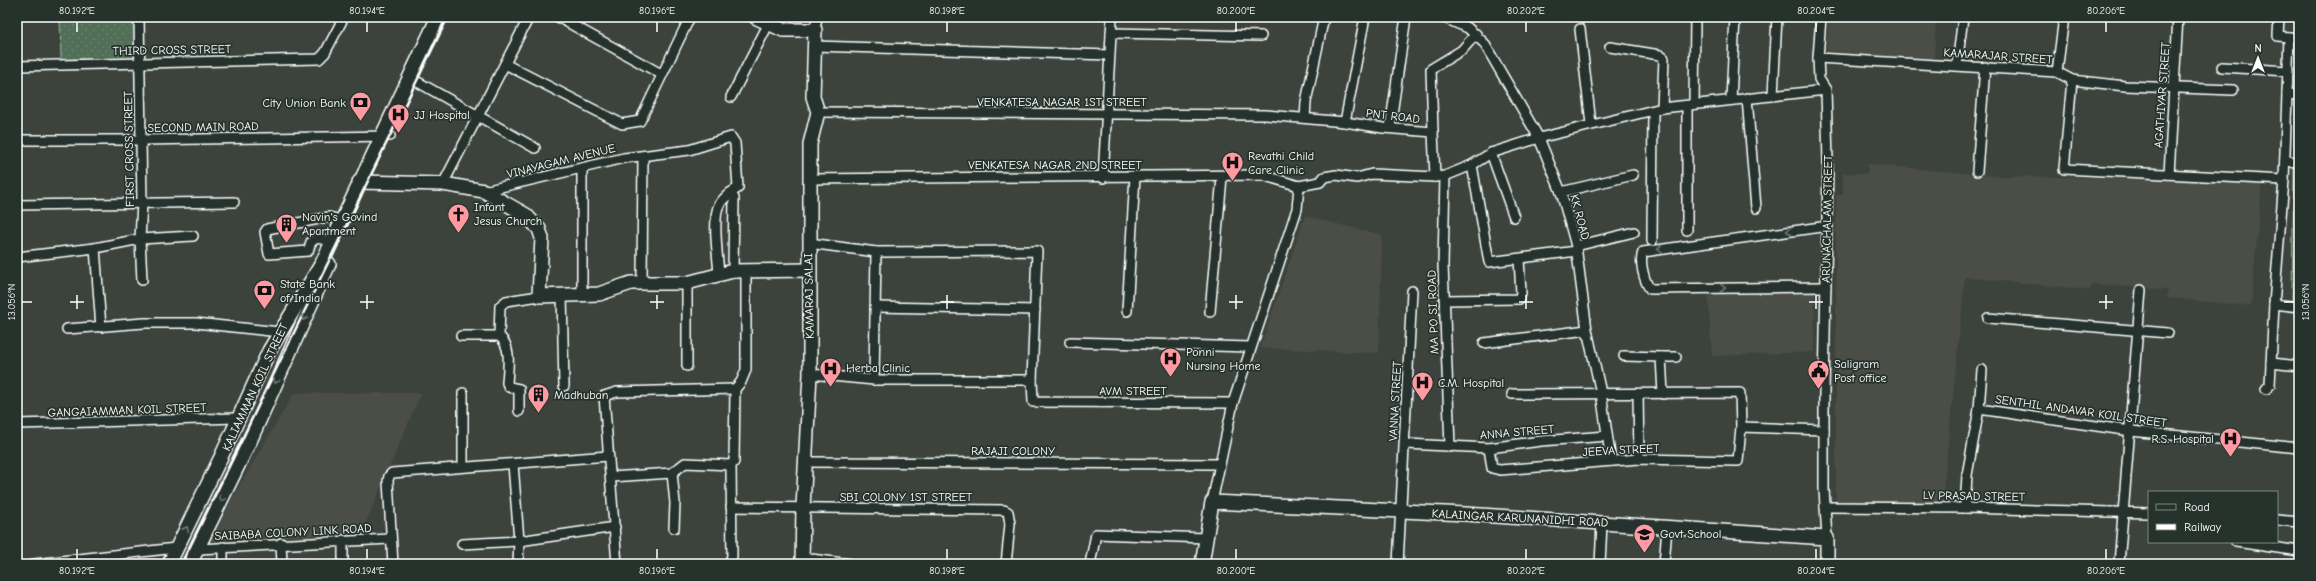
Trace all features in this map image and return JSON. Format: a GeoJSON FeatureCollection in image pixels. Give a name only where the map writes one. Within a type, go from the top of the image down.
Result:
{"type":"FeatureCollection","features":[{"type":"Feature","properties":{"kind":"street","name":"FIRST CROSS STREET"},"geometry":{"type":"LineString","coordinates":[[139,17],[142,203],[140,239],[142,280]]}},
{"type":"Feature","properties":{"kind":"street","name":"THIRD CROSS STREET"},"geometry":{"type":"LineString","coordinates":[[17,66],[319,59],[325,53],[344,17]]}},
{"type":"Feature","properties":{"kind":"street","name":"KALIAMMAN KOIL STREET"},"geometry":{"type":"LineString","coordinates":[[386,136],[438,17]]}},
{"type":"Feature","properties":{"kind":"street","name":"KALIAMMAN KOIL STREET"},"geometry":{"type":"LineString","coordinates":[[169,564],[222,457],[238,418],[280,332],[322,262],[341,220],[416,82],[447,17]]}},
{"type":"Feature","properties":{"kind":"street"},"geometry":{"type":"LineString","coordinates":[[443,184],[529,17]]}},
{"type":"Feature","properties":{"kind":"street"},"geometry":{"type":"LineString","coordinates":[[558,17],[661,74]]}},
{"type":"Feature","properties":{"kind":"street"},"geometry":{"type":"LineString","coordinates":[[505,64],[622,124],[640,121],[661,74],[690,17]]}},
{"type":"Feature","properties":{"kind":"street"},"geometry":{"type":"LineString","coordinates":[[755,17],[770,20],[783,30],[815,30]]}},
{"type":"Feature","properties":{"kind":"street"},"geometry":{"type":"LineString","coordinates":[[817,17],[812,97],[818,112]]}},
{"type":"Feature","properties":{"kind":"street"},"geometry":{"type":"LineString","coordinates":[[1103,178],[1112,17]]}},
{"type":"Feature","properties":{"kind":"street"},"geometry":{"type":"LineString","coordinates":[[1305,118],[1306,102],[1324,17]]}},
{"type":"Feature","properties":{"kind":"street"},"geometry":{"type":"LineString","coordinates":[[1345,122],[1365,17]]}},
{"type":"Feature","properties":{"kind":"street"},"geometry":{"type":"LineString","coordinates":[[1390,128],[1406,17]]}},
{"type":"Feature","properties":{"kind":"street","name":"KK ROAD"},"geometry":{"type":"LineString","coordinates":[[1444,17],[1468,28],[1484,43],[1539,138],[1561,192],[1576,248],[1586,330],[1601,393],[1611,461]]}},
{"type":"Feature","properties":{"kind":"street"},"geometry":{"type":"LineString","coordinates":[[1687,230],[1694,17]]}},
{"type":"Feature","properties":{"kind":"street"},"geometry":{"type":"LineString","coordinates":[[1731,100],[1735,17]]}},
{"type":"Feature","properties":{"kind":"street"},"geometry":{"type":"LineString","coordinates":[[1773,95],[1777,17]]}},
{"type":"Feature","properties":{"kind":"street"},"geometry":{"type":"LineString","coordinates":[[1202,564],[1212,502],[1233,403],[1250,347],[1297,209],[1299,186],[1320,182],[1324,177],[1336,175],[1357,178],[1372,174],[1434,177],[1444,176],[1472,165],[1491,153],[1539,138],[1591,124],[1653,112],[1662,108],[1826,90],[1819,78],[1818,58],[1821,17]]}},
{"type":"Feature","properties":{"kind":"street"},"geometry":{"type":"LineString","coordinates":[[1957,65],[1963,17]]}},
{"type":"Feature","properties":{"kind":"street"},"geometry":{"type":"LineString","coordinates":[[2057,72],[2064,17]]}},
{"type":"Feature","properties":{"kind":"street","name":"AGATHIYAR STREET"},"geometry":{"type":"LineString","coordinates":[[2169,174],[2178,17]]}},
{"type":"Feature","properties":{"kind":"street"},"geometry":{"type":"LineString","coordinates":[[2279,17],[2278,36],[2299,38]]}},
{"type":"Feature","properties":{"kind":"street"},"geometry":{"type":"LineString","coordinates":[[731,97],[770,20]]}},
{"type":"Feature","properties":{"kind":"street"},"geometry":{"type":"LineString","coordinates":[[1580,29],[1591,124]]}},
{"type":"Feature","properties":{"kind":"street"},"geometry":{"type":"LineString","coordinates":[[1111,33],[1260,36]]}},
{"type":"Feature","properties":{"kind":"street"},"geometry":{"type":"LineString","coordinates":[[1433,132],[1431,69],[1462,50],[1476,34]]}},
{"type":"Feature","properties":{"kind":"street"},"geometry":{"type":"LineString","coordinates":[[2266,389],[2270,385],[2274,304],[2284,180],[2289,37]]}},
{"type":"Feature","properties":{"kind":"street"},"geometry":{"type":"LineString","coordinates":[[814,46],[1109,55]]}},
{"type":"Feature","properties":{"kind":"street"},"geometry":{"type":"LineString","coordinates":[[1610,48],[1660,55],[1664,58],[1662,108]]}},
{"type":"Feature","properties":{"kind":"street","name":"KAMARAJAR STREET"},"geometry":{"type":"LineString","coordinates":[[1818,58],[2057,72],[2072,80],[2125,86],[2233,90]]}},
{"type":"Feature","properties":{"kind":"street"},"geometry":{"type":"LineString","coordinates":[[1977,171],[1985,67]]}},
{"type":"Feature","properties":{"kind":"street"},"geometry":{"type":"LineString","coordinates":[[2222,67],[2288,70]]}},
{"type":"Feature","properties":{"kind":"street"},"geometry":{"type":"LineString","coordinates":[[2072,80],[2064,169],[2284,180]]}},
{"type":"Feature","properties":{"kind":"street"},"geometry":{"type":"LineString","coordinates":[[416,82],[535,148]]}},
{"type":"Feature","properties":{"kind":"street","name":"ARUNACHALAM STREET"},"geometry":{"type":"LineString","coordinates":[[1826,90],[1828,226],[1824,430],[1827,564]]}},
{"type":"Feature","properties":{"kind":"street"},"geometry":{"type":"LineString","coordinates":[[2287,94],[2299,95]]}},
{"type":"Feature","properties":{"kind":"street"},"geometry":{"type":"LineString","coordinates":[[1747,98],[1756,208]]}},
{"type":"Feature","properties":{"kind":"street","name":"VENKATESA NAGAR 1ST STREET"},"geometry":{"type":"LineString","coordinates":[[818,112],[1266,115],[1305,118]]}},
{"type":"Feature","properties":{"kind":"street","name":"KAMARAJ SALAI"},"geometry":{"type":"LineString","coordinates":[[802,561],[803,508],[810,374],[810,144],[818,112]]}},
{"type":"Feature","properties":{"kind":"street"},"geometry":{"type":"LineString","coordinates":[[1652,241],[1653,112]]}},
{"type":"Feature","properties":{"kind":"street","name":"PNT ROAD"},"geometry":{"type":"LineString","coordinates":[[1305,118],[1433,132],[1434,177]]}},
{"type":"Feature","properties":{"kind":"street","name":"SECOND MAIN ROAD"},"geometry":{"type":"LineString","coordinates":[[17,140],[141,140],[386,136]]}},
{"type":"Feature","properties":{"kind":"street","name":"VINAYAGAM AVENUE"},"geometry":{"type":"LineString","coordinates":[[484,191],[624,158],[689,150],[728,138],[733,138],[735,143],[738,188],[730,193]]}},
{"type":"Feature","properties":{"kind":"street"},"geometry":{"type":"LineString","coordinates":[[1491,153],[1514,217]]}},
{"type":"Feature","properties":{"kind":"street"},"geometry":{"type":"LineString","coordinates":[[642,283],[643,156]]}},
{"type":"Feature","properties":{"kind":"street"},"geometry":{"type":"LineString","coordinates":[[2285,161],[2299,162]]}},
{"type":"Feature","properties":{"kind":"street"},"geometry":{"type":"LineString","coordinates":[[1472,165],[1489,262],[1519,259],[1576,248],[1634,232]]}},
{"type":"Feature","properties":{"kind":"street"},"geometry":{"type":"LineString","coordinates":[[582,169],[582,293]]}},
{"type":"Feature","properties":{"kind":"street"},"geometry":{"type":"LineString","coordinates":[[1561,192],[1633,175]]}},
{"type":"Feature","properties":{"kind":"street"},"geometry":{"type":"LineString","coordinates":[[1127,311],[1135,176]]}},
{"type":"Feature","properties":{"kind":"street","name":"VENKATESA NAGAR 2ND STREET"},"geometry":{"type":"LineString","coordinates":[[809,179],[1262,176],[1299,186]]}},
{"type":"Feature","properties":{"kind":"street","name":"MA PO SI ROAD"},"geometry":{"type":"LineString","coordinates":[[1444,176],[1443,265],[1450,447]]}},
{"type":"Feature","properties":{"kind":"street"},"geometry":{"type":"LineString","coordinates":[[1210,312],[1222,177]]}},
{"type":"Feature","properties":{"kind":"street","name":"KALIAMMAN KOIL STREET"},"geometry":{"type":"LineString","coordinates":[[190,564],[250,441],[362,182]]}},
{"type":"Feature","properties":{"kind":"street"},"geometry":{"type":"LineString","coordinates":[[362,182],[443,184],[484,191],[526,215],[539,229],[542,238],[538,296]]}},
{"type":"Feature","properties":{"kind":"street"},"geometry":{"type":"LineString","coordinates":[[719,274],[716,214],[719,206],[730,193],[734,198],[733,271]]}},
{"type":"Feature","properties":{"kind":"street"},"geometry":{"type":"LineString","coordinates":[[17,205],[234,202]]}},
{"type":"Feature","properties":{"kind":"street"},"geometry":{"type":"LineString","coordinates":[[332,241],[317,238],[311,242],[308,251],[269,254],[265,232],[267,229],[329,217],[341,220]]}},
{"type":"Feature","properties":{"kind":"street"},"geometry":{"type":"LineString","coordinates":[[1826,287],[1650,289],[1646,284],[1641,257],[1643,252],[1828,226]]}},
{"type":"Feature","properties":{"kind":"street"},"geometry":{"type":"LineString","coordinates":[[17,257],[95,248],[140,239],[193,236]]}},
{"type":"Feature","properties":{"kind":"street"},"geometry":{"type":"LineString","coordinates":[[809,243],[876,252],[1037,251],[1032,380],[874,380],[810,374]]}},
{"type":"Feature","properties":{"kind":"street"},"geometry":{"type":"LineString","coordinates":[[95,248],[101,327]]}},
{"type":"Feature","properties":{"kind":"street"},"geometry":{"type":"LineString","coordinates":[[874,380],[876,252]]}},
{"type":"Feature","properties":{"kind":"street"},"geometry":{"type":"LineString","coordinates":[[1445,300],[1519,299],[1521,293],[1519,259]]}},
{"type":"Feature","properties":{"kind":"street"},"geometry":{"type":"LineString","coordinates":[[499,336],[500,306],[502,303],[538,296],[582,293],[599,294],[615,287],[642,283],[687,283],[733,271],[809,270]]}},
{"type":"Feature","properties":{"kind":"street"},"geometry":{"type":"LineString","coordinates":[[729,564],[732,556],[731,465],[734,462],[735,390],[741,382],[746,370],[746,272]]}},
{"type":"Feature","properties":{"kind":"street"},"geometry":{"type":"LineString","coordinates":[[687,283],[687,366]]}},
{"type":"Feature","properties":{"kind":"street"},"geometry":{"type":"LineString","coordinates":[[2119,564],[2122,513],[2131,431],[2141,290]]}},
{"type":"Feature","properties":{"kind":"street","name":"VANNA STREET"},"geometry":{"type":"LineString","coordinates":[[1398,564],[1400,511],[1406,444],[1412,291]]}},
{"type":"Feature","properties":{"kind":"street"},"geometry":{"type":"LineString","coordinates":[[562,294],[564,386]]}},
{"type":"Feature","properties":{"kind":"street"},"geometry":{"type":"LineString","coordinates":[[2274,304],[2299,307]]}},
{"type":"Feature","properties":{"kind":"street"},"geometry":{"type":"LineString","coordinates":[[875,307],[1035,310]]}},
{"type":"Feature","properties":{"kind":"street"},"geometry":{"type":"LineString","coordinates":[[1988,318],[2139,330],[2168,334]]}},
{"type":"Feature","properties":{"kind":"street"},"geometry":{"type":"LineString","coordinates":[[67,329],[144,323],[196,323],[280,332]]}},
{"type":"Feature","properties":{"kind":"street"},"geometry":{"type":"LineString","coordinates":[[1484,343],[1586,330]]}},
{"type":"Feature","properties":{"kind":"street"},"geometry":{"type":"LineString","coordinates":[[461,336],[499,336],[507,344],[507,383],[509,387],[519,389],[519,411]]}},
{"type":"Feature","properties":{"kind":"street"},"geometry":{"type":"LineString","coordinates":[[1070,342],[1250,347]]}},
{"type":"Feature","properties":{"kind":"street"},"geometry":{"type":"LineString","coordinates":[[1624,356],[1676,357]]}},
{"type":"Feature","properties":{"kind":"street"},"geometry":{"type":"LineString","coordinates":[[1661,357],[1663,394]]}},
{"type":"Feature","properties":{"kind":"street"},"geometry":{"type":"LineString","coordinates":[[2271,363],[2299,366]]}},
{"type":"Feature","properties":{"kind":"street"},"geometry":{"type":"LineString","coordinates":[[1965,508],[1967,475],[1979,409],[1982,370]]}},
{"type":"Feature","properties":{"kind":"street","name":"AVM STREET"},"geometry":{"type":"LineString","coordinates":[[1032,380],[1033,402],[1233,403]]}},
{"type":"Feature","properties":{"kind":"street"},"geometry":{"type":"LineString","coordinates":[[617,564],[611,477],[603,400],[607,394],[618,392],[735,390]]}},
{"type":"Feature","properties":{"kind":"street"},"geometry":{"type":"LineString","coordinates":[[463,393],[463,466]]}},
{"type":"Feature","properties":{"kind":"street"},"geometry":{"type":"LineString","coordinates":[[1512,394],[1740,393],[1741,427],[1824,430]]}},
{"type":"Feature","properties":{"kind":"street"},"geometry":{"type":"LineString","coordinates":[[1638,394],[1638,459]]}},
{"type":"Feature","properties":{"kind":"street","name":"SENTHIL ANDAVAR KOIL STREET"},"geometry":{"type":"LineString","coordinates":[[1979,409],[2131,431],[2299,448]]}},
{"type":"Feature","properties":{"kind":"street","name":"GANGAIAMMAN KOIL STREET"},"geometry":{"type":"LineString","coordinates":[[17,424],[238,418]]}},
{"type":"Feature","properties":{"kind":"street","name":"JEEVA STREET"},"geometry":{"type":"LineString","coordinates":[[1489,448],[1492,468],[1500,470],[1638,459],[1738,461],[1741,427]]}},
{"type":"Feature","properties":{"kind":"street","name":"ANNA STREET"},"geometry":{"type":"LineString","coordinates":[[1406,444],[1489,448],[1541,441],[1607,436]]}},
{"type":"Feature","properties":{"kind":"street"},"geometry":{"type":"LineString","coordinates":[[393,564],[390,539],[389,476],[398,472],[463,466],[513,464],[608,456]]}},
{"type":"Feature","properties":{"kind":"street","name":"RAJAJI COLONY"},"geometry":{"type":"LineString","coordinates":[[806,462],[1220,464]]}},
{"type":"Feature","properties":{"kind":"street"},"geometry":{"type":"LineString","coordinates":[[611,477],[672,473],[685,463],[731,465]]}},
{"type":"Feature","properties":{"kind":"street"},"geometry":{"type":"LineString","coordinates":[[513,464],[519,541],[518,564]]}},
{"type":"Feature","properties":{"kind":"street"},"geometry":{"type":"LineString","coordinates":[[672,473],[675,503],[674,528]]}},
{"type":"Feature","properties":{"kind":"street","name":"KALAINGAR KARUNANIDHI ROAD"},"geometry":{"type":"LineString","coordinates":[[1212,502],[1400,511],[1827,538]]}},
{"type":"Feature","properties":{"kind":"street","name":"SBI COLONY 1ST STREET"},"geometry":{"type":"LineString","coordinates":[[731,507],[998,510],[1008,512],[1010,524],[1006,564]]}},
{"type":"Feature","properties":{"kind":"street","name":"LV PRASAD STREET"},"geometry":{"type":"LineString","coordinates":[[1825,507],[1965,508],[2148,513]]}},
{"type":"Feature","properties":{"kind":"street"},"geometry":{"type":"LineString","coordinates":[[2278,520],[2299,522]]}},
{"type":"Feature","properties":{"kind":"street"},"geometry":{"type":"LineString","coordinates":[[1600,564],[1602,523]]}},
{"type":"Feature","properties":{"kind":"street"},"geometry":{"type":"LineString","coordinates":[[462,544],[519,541],[615,527]]}},
{"type":"Feature","properties":{"kind":"street"},"geometry":{"type":"LineString","coordinates":[[1664,564],[1667,528]]}},
{"type":"Feature","properties":{"kind":"street"},"geometry":{"type":"LineString","coordinates":[[1090,564],[1096,534],[1206,538]]}},
{"type":"Feature","properties":{"kind":"street","name":"SAIBABA COLONY LINK ROAD"},"geometry":{"type":"LineString","coordinates":[[198,549],[282,543],[390,539]]}},
{"type":"Feature","properties":{"kind":"street"},"geometry":{"type":"LineString","coordinates":[[343,540],[344,564]]}},
{"type":"Feature","properties":{"kind":"street"},"geometry":{"type":"LineString","coordinates":[[282,543],[282,564]]}},
{"type":"Feature","properties":{"kind":"street"},"geometry":{"type":"LineString","coordinates":[[2243,543],[2299,551]]}},
{"type":"Feature","properties":{"kind":"street"},"geometry":{"type":"LineString","coordinates":[[34,564],[176,548]]}},
{"type":"Feature","properties":{"kind":"street"},"geometry":{"type":"LineString","coordinates":[[223,548],[223,564]]}},
{"type":"Feature","properties":{"kind":"street"},"geometry":{"type":"LineString","coordinates":[[802,561],[851,564]]}},
{"type":"Feature","properties":{"kind":"shaded area"},"geometry":{"type":"Polygon","coordinates":[[[1829,17],[1936,17],[1934,60],[1826,51],[1829,17]]]}},
{"type":"Feature","properties":{"kind":"shaded area"},"geometry":{"type":"Polygon","coordinates":[[[1867,164],[1994,176],[2262,181],[2251,306],[2167,298],[2168,290],[2092,284],[2090,290],[1965,277],[1942,503],[1836,501],[1836,195],[1843,195],[1843,173],[1868,174],[1867,164]]]}},
{"type":"Feature","properties":{"kind":"shaded area"},"geometry":{"type":"Polygon","coordinates":[[[1305,216],[1382,235],[1379,353],[1260,348],[1305,216]]]}},
{"type":"Feature","properties":{"kind":"shaded area"},"geometry":{"type":"Polygon","coordinates":[[[1815,292],[1814,352],[1712,356],[1708,293],[1815,292]]]}},
{"type":"Feature","properties":{"kind":"shaded area"},"geometry":{"type":"Polygon","coordinates":[[[294,393],[421,393],[361,534],[207,541],[294,393]]]}},
{"type":"Feature","properties":{"kind":"green space"},"geometry":{"type":"Polygon","coordinates":[[[60,17],[135,17],[136,60],[61,61],[60,17]]]}},
{"type":"Feature","properties":{"kind":"green space"},"geometry":{"type":"Polygon","coordinates":[[[2294,164],[2299,164],[2299,300],[2292,300],[2294,164]]]}},
{"type":"Feature","properties":{"kind":"railway"},"geometry":{"type":"LineString","coordinates":[[181,564],[448,17]]}},
{"type":"Feature","properties":{"kind":"place","name":"City Union Bank"},"geometry":{"type":"Point","coordinates":[361,122]}},
{"type":"Feature","properties":{"kind":"place","name":"JJ Hospital"},"geometry":{"type":"Point","coordinates":[398,134]}},
{"type":"Feature","properties":{"kind":"place","name":"Revathi Child Care Clinic"},"geometry":{"type":"Point","coordinates":[1233,182]}},
{"type":"Feature","properties":{"kind":"place","name":"Infant Jesus Church"},"geometry":{"type":"Point","coordinates":[459,234]}},
{"type":"Feature","properties":{"kind":"place","name":"Navin's Govind Apartment"},"geometry":{"type":"Point","coordinates":[287,244]}},
{"type":"Feature","properties":{"kind":"place","name":"State Bank of India"},"geometry":{"type":"Point","coordinates":[265,310]}},
{"type":"Feature","properties":{"kind":"place","name":"Ponni Nursing Home"},"geometry":{"type":"Point","coordinates":[1170,378]}},
{"type":"Feature","properties":{"kind":"place","name":"Herba Clinic"},"geometry":{"type":"Point","coordinates":[831,388]}},
{"type":"Feature","properties":{"kind":"place","name":"Saligram Post office"},"geometry":{"type":"Point","coordinates":[1818,390]}},
{"type":"Feature","properties":{"kind":"place","name":"C.M. Hospital"},"geometry":{"type":"Point","coordinates":[1423,402]}},
{"type":"Feature","properties":{"kind":"place","name":"Madhuban"},"geometry":{"type":"Point","coordinates":[538,414]}},
{"type":"Feature","properties":{"kind":"place","name":"R.S. Hospital"},"geometry":{"type":"Point","coordinates":[2230,458]}},
{"type":"Feature","properties":{"kind":"place","name":"Govt School"},"geometry":{"type":"Point","coordinates":[1645,554]}}]}
